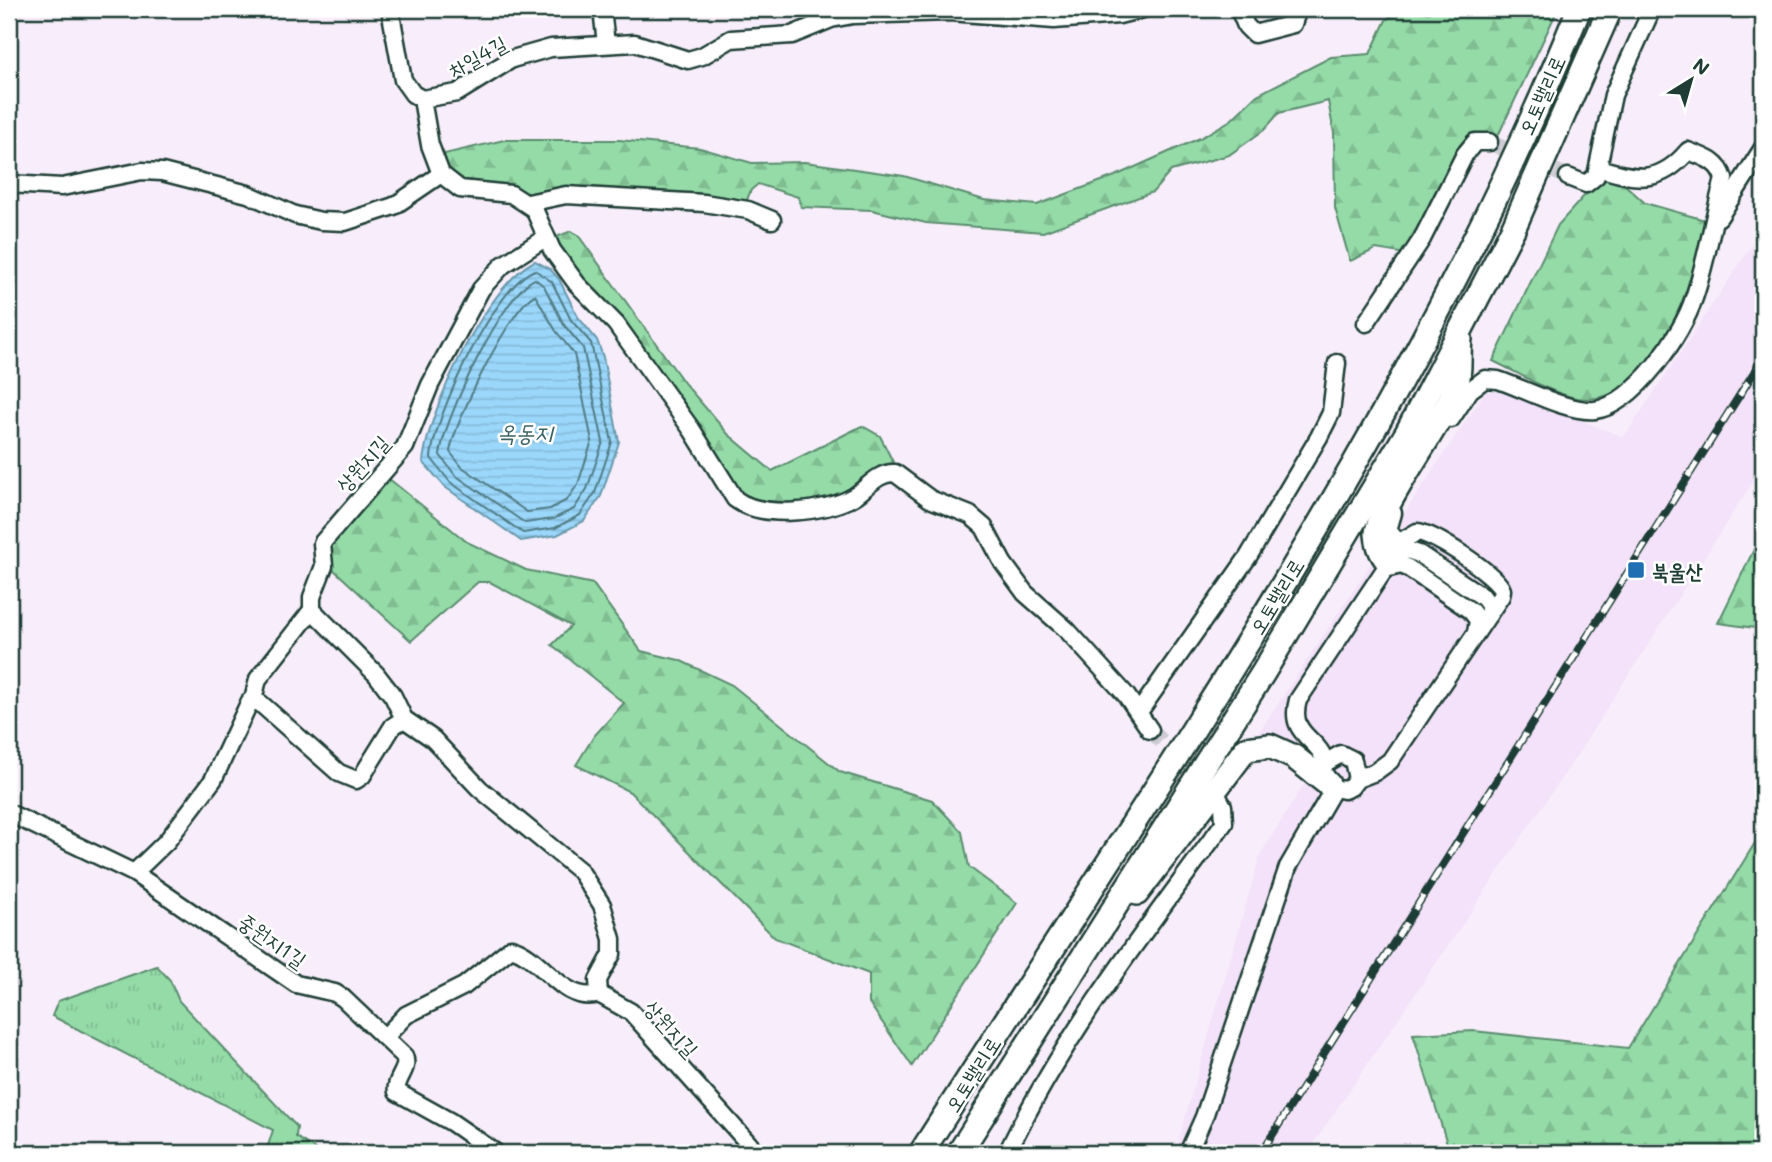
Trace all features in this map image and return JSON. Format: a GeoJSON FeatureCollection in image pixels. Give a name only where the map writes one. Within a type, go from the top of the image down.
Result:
{"type":"FeatureCollection","features":[{"type":"Feature","properties":{"kind":"highway","name":"오토밸리로"},"geometry":{"type":"LineString","coordinates":[[921,1153],[1257,629],[1372,434],[1460,268],[1552,75],[1579,9]]}},
{"type":"Feature","properties":{"kind":"highway","name":"오토밸리로"},"geometry":{"type":"LineString","coordinates":[[959,1153],[1263,673],[1407,433],[1513,229],[1609,9]]}},
{"type":"Feature","properties":{"kind":"highway"},"geometry":{"type":"LineString","coordinates":[[1393,558],[1382,556],[1377,532],[1391,499],[1419,456],[1457,385],[1462,327]]}},
{"type":"Feature","properties":{"kind":"highway"},"geometry":{"type":"LineString","coordinates":[[1053,1004],[1246,749],[1270,746],[1329,778]]}},
{"type":"Feature","properties":{"kind":"street"},"geometry":{"type":"LineString","coordinates":[[390,9],[397,33],[403,80],[413,94],[422,99],[430,145],[441,174],[460,189],[511,194],[528,203],[538,216],[545,238],[577,284],[616,324],[652,373],[735,499],[744,506],[767,511],[831,506],[853,497],[880,476],[895,473],[930,499],[970,515],[984,527],[1003,563],[1025,593],[1067,630],[1139,712],[1150,730]]}},
{"type":"Feature","properties":{"kind":"street"},"geometry":{"type":"LineString","coordinates":[[602,9],[606,44]]}},
{"type":"Feature","properties":{"kind":"street","name":"차일4길"},"geometry":{"type":"LineString","coordinates":[[422,99],[457,93],[522,55],[551,48],[635,43],[688,60],[702,56],[731,39],[783,37],[831,19],[853,15],[950,12],[1054,20],[1110,16],[1143,9]]}},
{"type":"Feature","properties":{"kind":"street"},"geometry":{"type":"LineString","coordinates":[[1239,9],[1246,26],[1259,34],[1293,24],[1298,9]]}},
{"type":"Feature","properties":{"kind":"street"},"geometry":{"type":"LineString","coordinates":[[1567,177],[1581,183],[1591,183],[1599,167],[1613,94],[1652,9]]}},
{"type":"Feature","properties":{"kind":"street"},"geometry":{"type":"LineString","coordinates":[[1366,323],[1422,239],[1465,154],[1475,142],[1489,142]]}},
{"type":"Feature","properties":{"kind":"street"},"geometry":{"type":"LineString","coordinates":[[1711,229],[1763,148]]}},
{"type":"Feature","properties":{"kind":"street"},"geometry":{"type":"LineString","coordinates":[[1476,633],[1478,620],[1471,611],[1393,558],[1388,530],[1390,519],[1477,382],[1498,380],[1579,409],[1609,407],[1624,398],[1640,382],[1685,321],[1697,291],[1724,179],[1722,170],[1709,159],[1688,151],[1664,174],[1634,176],[1599,167]]}},
{"type":"Feature","properties":{"kind":"street"},"geometry":{"type":"LineString","coordinates":[[9,184],[62,187],[142,171],[162,172],[248,194],[295,215],[321,221],[345,222],[394,206],[441,174]]}},
{"type":"Feature","properties":{"kind":"street"},"geometry":{"type":"LineString","coordinates":[[528,203],[566,195],[704,203],[748,210],[772,220]]}},
{"type":"Feature","properties":{"kind":"street","name":"상원지길"},"geometry":{"type":"LineString","coordinates":[[312,610],[312,597],[324,566],[322,543],[405,447],[430,386],[472,302],[503,265],[545,238]]}},
{"type":"Feature","properties":{"kind":"street"},"geometry":{"type":"LineString","coordinates":[[1139,712],[1248,558],[1319,437],[1331,413],[1337,363]]}},
{"type":"Feature","properties":{"kind":"street"},"geometry":{"type":"LineString","coordinates":[[1423,532],[1496,579],[1502,590],[1489,614],[1390,761],[1376,772],[1357,779],[1344,790],[1329,778],[1316,745],[1299,729],[1296,708],[1410,535],[1423,532]]}},
{"type":"Feature","properties":{"kind":"street"},"geometry":{"type":"LineString","coordinates":[[1393,558],[1407,550],[1419,554],[1483,597],[1489,605],[1489,614]]}},
{"type":"Feature","properties":{"kind":"street"},"geometry":{"type":"LineString","coordinates":[[134,873],[188,815],[213,780],[242,712],[253,700],[258,679],[312,610],[376,674],[393,696],[404,719],[433,739],[480,789],[580,871],[602,905],[612,939],[611,954],[598,981],[599,994]]}},
{"type":"Feature","properties":{"kind":"street"},"geometry":{"type":"LineString","coordinates":[[253,700],[339,773],[356,780],[362,776],[393,726],[404,719]]}},
{"type":"Feature","properties":{"kind":"street"},"geometry":{"type":"LineString","coordinates":[[1188,1153],[1204,1117],[1288,867],[1341,754],[1353,760],[1357,779]]}},
{"type":"Feature","properties":{"kind":"street"},"geometry":{"type":"LineString","coordinates":[[1007,1153],[1045,1077],[1159,910],[1224,822],[1223,806],[1217,795]]}},
{"type":"Feature","properties":{"kind":"street","name":"중원지1길"},"geometry":{"type":"LineString","coordinates":[[9,813],[134,873],[296,984],[335,993],[344,998],[407,1061],[396,1084],[397,1092],[451,1122],[496,1153]]}},
{"type":"Feature","properties":{"kind":"street","name":"상원지길"},"geometry":{"type":"LineString","coordinates":[[385,1038],[406,1015],[464,986],[511,948],[522,952],[574,992],[599,994],[631,1012],[757,1153]]}},
{"type":"Feature","properties":{"kind":"shaded area"},"geometry":{"type":"Polygon","coordinates":[[[1763,229],[1763,466],[1566,772],[1307,1153],[1175,1153],[1260,855],[1309,776],[1253,741],[1485,392],[1503,391],[1624,437],[1763,229]]]}},
{"type":"Feature","properties":{"kind":"green space"},"geometry":{"type":"Polygon","coordinates":[[[1401,9],[1429,13],[1436,9],[1558,9],[1496,140],[1486,138],[1406,254],[1376,249],[1350,261],[1335,208],[1334,133],[1328,101],[1279,113],[1264,130],[1229,155],[1171,171],[1153,192],[1043,232],[926,223],[872,210],[801,207],[798,197],[758,184],[751,190],[746,202],[677,196],[525,195],[461,185],[436,156],[504,140],[619,140],[700,148],[752,163],[805,162],[904,176],[984,200],[1037,205],[1115,176],[1200,138],[1231,120],[1257,95],[1331,57],[1370,54],[1386,20],[1401,9]]]}},
{"type":"Feature","properties":{"kind":"green space"},"geometry":{"type":"Polygon","coordinates":[[[1601,176],[1624,184],[1645,203],[1705,220],[1681,304],[1650,362],[1629,383],[1605,396],[1577,398],[1545,387],[1493,361],[1558,225],[1584,196],[1596,187],[1601,176]]]}},
{"type":"Feature","properties":{"kind":"green space"},"geometry":{"type":"Polygon","coordinates":[[[571,231],[578,235],[685,384],[728,434],[772,471],[862,426],[880,436],[894,464],[889,471],[843,498],[783,507],[746,503],[552,243],[554,238],[571,231]]]}},
{"type":"Feature","properties":{"kind":"green space"},"geometry":{"type":"Polygon","coordinates":[[[388,478],[467,542],[526,570],[593,584],[641,651],[679,660],[732,685],[840,772],[932,800],[962,832],[969,867],[1017,903],[912,1066],[869,1003],[869,974],[775,938],[630,792],[576,765],[594,736],[624,703],[552,645],[571,626],[490,582],[478,582],[411,641],[333,569],[328,545],[388,478]]]}},
{"type":"Feature","properties":{"kind":"green space"},"geometry":{"type":"Polygon","coordinates":[[[1763,531],[1763,629],[1718,623],[1763,531]]]}},
{"type":"Feature","properties":{"kind":"green space"},"geometry":{"type":"Polygon","coordinates":[[[1763,830],[1763,1153],[1450,1153],[1413,1034],[1474,1031],[1628,1048],[1763,830]]]}},
{"type":"Feature","properties":{"kind":"green space"},"geometry":{"type":"Polygon","coordinates":[[[157,966],[170,980],[179,1001],[297,1127],[296,1137],[321,1153],[266,1152],[273,1130],[52,1016],[58,1001],[157,966]]]}},
{"type":"Feature","properties":{"kind":"water","name":"옥동지"},"geometry":{"type":"Polygon","coordinates":[[[535,261],[550,269],[559,279],[578,317],[597,340],[603,357],[619,442],[601,496],[584,521],[557,535],[521,541],[445,487],[423,462],[436,412],[463,351],[498,295],[517,274],[535,261]]]}},
{"type":"Feature","properties":{"kind":"tunnel"},"geometry":{"type":"LineString","coordinates":[[1489,142],[1568,177]]}},
{"type":"Feature","properties":{"kind":"tunnel"},"geometry":{"type":"LineString","coordinates":[[1150,730],[1205,783]]}},
{"type":"Feature","properties":{"kind":"railway"},"geometry":{"type":"LineString","coordinates":[[1261,1153],[1763,358]]}},
{"type":"Feature","properties":{"kind":"place","name":"북울산"},"geometry":{"type":"Point","coordinates":[1636,570]}}]}
